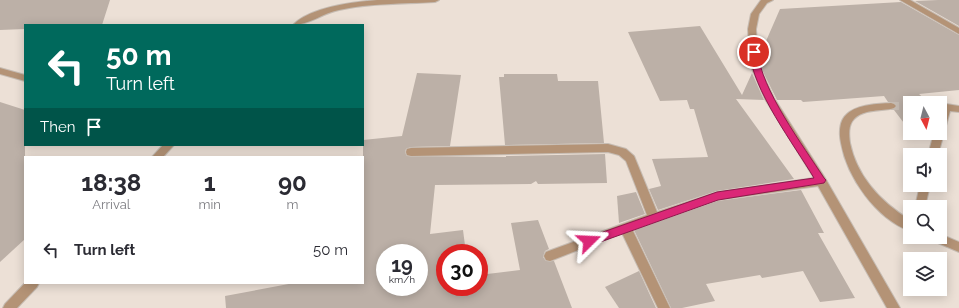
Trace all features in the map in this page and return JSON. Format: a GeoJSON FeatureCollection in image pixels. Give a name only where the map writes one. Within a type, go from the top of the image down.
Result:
{"type":"FeatureCollection","features":[{"type":"Feature","properties":{"kind":"street"},"geometry":{"type":"LineString","coordinates":[[299,24],[324,11],[340,6],[435,0]]}},
{"type":"Feature","properties":{"kind":"street"},"geometry":{"type":"LineString","coordinates":[[769,0],[764,1],[755,14],[752,29],[754,64],[770,99],[821,180],[894,308]]}},
{"type":"Feature","properties":{"kind":"street"},"geometry":{"type":"LineString","coordinates":[[904,0],[959,31]]}},
{"type":"Feature","properties":{"kind":"street"},"geometry":{"type":"LineString","coordinates":[[0,71],[24,78]]}},
{"type":"Feature","properties":{"kind":"street"},"geometry":{"type":"LineString","coordinates":[[891,106],[860,111],[850,118],[845,127],[847,153],[854,169],[867,190],[888,211],[903,221]]}},
{"type":"Feature","properties":{"kind":"street"},"geometry":{"type":"LineString","coordinates":[[947,108],[959,109]]}},
{"type":"Feature","properties":{"kind":"street"},"geometry":{"type":"LineString","coordinates":[[158,156],[168,146]]}},
{"type":"Feature","properties":{"kind":"street"},"geometry":{"type":"LineString","coordinates":[[411,152],[608,148],[622,152],[630,159],[654,218]]}},
{"type":"Feature","properties":{"kind":"street"},"geometry":{"type":"LineString","coordinates":[[550,256],[625,227],[717,196],[821,180]]}},
{"type":"Feature","properties":{"kind":"street"},"geometry":{"type":"LineString","coordinates":[[625,227],[664,308]]}},
{"type":"Feature","properties":{"kind":"street"},"geometry":{"type":"LineString","coordinates":[[947,242],[959,247]]}},
{"type":"Feature","properties":{"kind":"street"},"geometry":{"type":"LineString","coordinates":[[9,308],[32,284]]}},
{"type":"Feature","properties":{"kind":"building"},"geometry":{"type":"Polygon","coordinates":[[[0,0],[110,0],[102,24],[24,24],[24,29],[0,30],[0,0]]]}},
{"type":"Feature","properties":{"kind":"building"},"geometry":{"type":"Polygon","coordinates":[[[959,0],[959,26],[915,1],[959,0]]]}},
{"type":"Feature","properties":{"kind":"building"},"geometry":{"type":"Polygon","coordinates":[[[901,2],[959,35],[959,90],[919,94],[921,96],[903,96],[903,122],[894,110],[897,105],[888,102],[884,96],[803,102],[801,100],[777,100],[759,64],[759,57],[780,9],[901,2]]]}},
{"type":"Feature","properties":{"kind":"building"},"geometry":{"type":"Polygon","coordinates":[[[700,26],[742,95],[752,73],[764,100],[736,99],[794,179],[717,191],[658,210],[649,189],[661,186],[652,159],[708,157],[694,109],[690,109],[687,100],[660,101],[628,32],[700,26]]]}},
{"type":"Feature","properties":{"kind":"building"},"geometry":{"type":"Polygon","coordinates":[[[417,73],[461,75],[450,146],[411,147],[406,149],[405,152],[407,156],[506,157],[605,154],[607,183],[538,184],[536,181],[531,184],[435,185],[430,234],[463,230],[465,244],[436,244],[436,296],[488,296],[488,274],[520,270],[511,223],[538,220],[549,249],[545,251],[543,257],[546,261],[554,261],[572,308],[226,308],[225,296],[289,284],[364,284],[364,140],[402,136],[417,73]]]}},
{"type":"Feature","properties":{"kind":"building"},"geometry":{"type":"Polygon","coordinates":[[[504,74],[557,74],[558,81],[598,81],[604,143],[505,145],[499,77],[504,77],[504,74]]]}},
{"type":"Feature","properties":{"kind":"building"},"geometry":{"type":"Polygon","coordinates":[[[0,102],[24,110],[25,156],[24,240],[0,262],[0,102]]]}},
{"type":"Feature","properties":{"kind":"building"},"geometry":{"type":"Polygon","coordinates":[[[801,190],[824,233],[818,233],[855,298],[820,302],[803,271],[762,278],[760,275],[706,284],[715,301],[682,308],[671,308],[634,230],[717,201],[801,190]]]}},
{"type":"Feature","properties":{"kind":"building"},"geometry":{"type":"Polygon","coordinates":[[[636,192],[645,214],[619,223],[617,196],[636,192]]]}},
{"type":"Feature","properties":{"kind":"building"},"geometry":{"type":"Polygon","coordinates":[[[639,271],[656,308],[619,308],[605,287],[639,271]]]}},
{"type":"Feature","properties":{"kind":"tunnel"},"geometry":{"type":"LineString","coordinates":[[891,106],[903,106]]}},
{"type":"Feature","properties":{"kind":"route"},"geometry":{"type":"LineString","coordinates":[[589,241],[625,227],[717,196],[821,180],[770,99],[754,64],[754,52]]}}]}
